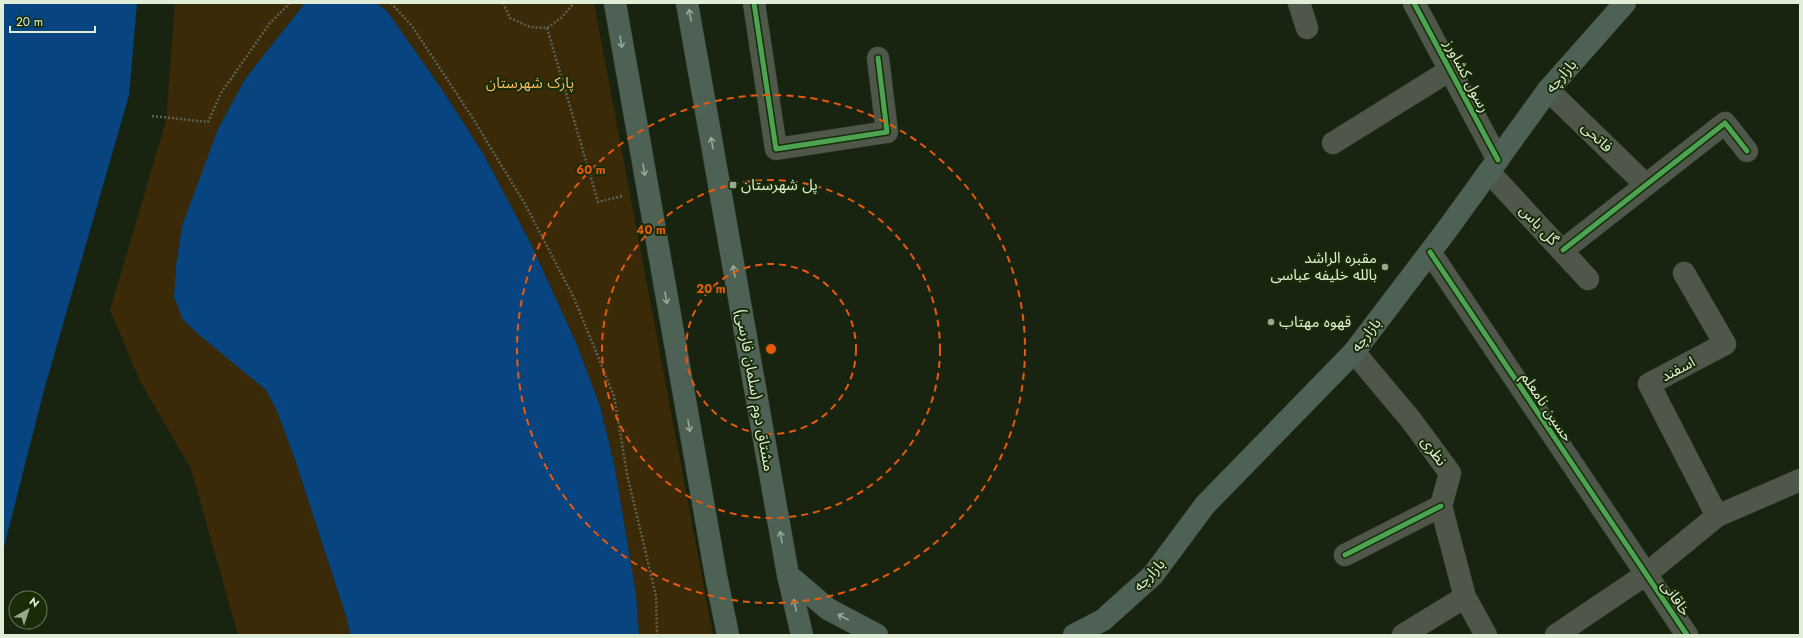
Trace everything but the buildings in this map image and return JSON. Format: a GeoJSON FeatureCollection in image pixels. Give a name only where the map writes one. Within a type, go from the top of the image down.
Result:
{"type":"FeatureCollection","features":[{"type":"Feature","properties":{"kind":"main road"},"geometry":{"type":"LineString","coordinates":[[615,3],[714,568],[728,635]]}},
{"type":"Feature","properties":{"kind":"main road","name":"مشتاق دوم (سلمان فارسی)"},"geometry":{"type":"LineString","coordinates":[[687,3],[788,575],[802,635]]}},
{"type":"Feature","properties":{"kind":"main road","name":"بازارچه"},"geometry":{"type":"LineString","coordinates":[[1074,635],[1103,620],[1153,575],[1205,505],[1354,352],[1494,166],[1548,90],[1617,6]]}},
{"type":"Feature","properties":{"kind":"main road"},"geometry":{"type":"LineString","coordinates":[[788,575],[828,610],[878,635]]}},
{"type":"Feature","properties":{"kind":"street"},"geometry":{"type":"LineString","coordinates":[[754,3],[776,149],[887,132],[878,58]]}},
{"type":"Feature","properties":{"kind":"street"},"geometry":{"type":"LineString","coordinates":[[1299,3],[1307,28]]}},
{"type":"Feature","properties":{"kind":"street","name":"رسول کشاورز"},"geometry":{"type":"LineString","coordinates":[[1414,3],[1450,70],[1494,166]]}},
{"type":"Feature","properties":{"kind":"street"},"geometry":{"type":"LineString","coordinates":[[1333,143],[1450,70]]}},
{"type":"Feature","properties":{"kind":"street","name":"فاتحی"},"geometry":{"type":"LineString","coordinates":[[1548,90],[1645,184]]}},
{"type":"Feature","properties":{"kind":"street"},"geometry":{"type":"LineString","coordinates":[[1563,250],[1645,184],[1725,123],[1747,151]]}},
{"type":"Feature","properties":{"kind":"street","name":"گل یاس"},"geometry":{"type":"LineString","coordinates":[[1494,166],[1588,279]]}},
{"type":"Feature","properties":{"kind":"street","name":"حسین نامعلم"},"geometry":{"type":"LineString","coordinates":[[1430,252],[1645,575]]}},
{"type":"Feature","properties":{"kind":"street","name":"اسفند"},"geometry":{"type":"LineString","coordinates":[[1684,274],[1724,344],[1649,384],[1717,516]]}},
{"type":"Feature","properties":{"kind":"street","name":"نظری"},"geometry":{"type":"LineString","coordinates":[[1354,352],[1411,420],[1450,473],[1441,506],[1465,598],[1486,635]]}},
{"type":"Feature","properties":{"kind":"street"},"geometry":{"type":"LineString","coordinates":[[1556,635],[1645,575],[1717,516],[1800,480]]}},
{"type":"Feature","properties":{"kind":"street"},"geometry":{"type":"LineString","coordinates":[[1345,555],[1441,506]]}},
{"type":"Feature","properties":{"kind":"street","name":"خاقانی"},"geometry":{"type":"LineString","coordinates":[[1645,575],[1687,635]]}},
{"type":"Feature","properties":{"kind":"street"},"geometry":{"type":"LineString","coordinates":[[1403,635],[1465,598]]}},
{"type":"Feature","properties":{"kind":"path"},"geometry":{"type":"LineString","coordinates":[[152,116],[208,122],[225,87],[270,23],[290,3]]}},
{"type":"Feature","properties":{"kind":"path"},"geometry":{"type":"LineString","coordinates":[[391,3],[412,26],[472,117],[525,204],[574,298],[614,396],[627,474],[656,596],[657,635]]}},
{"type":"Feature","properties":{"kind":"path"},"geometry":{"type":"LineString","coordinates":[[503,3],[510,18],[530,28],[547,28],[561,18],[574,3]]}},
{"type":"Feature","properties":{"kind":"path"},"geometry":{"type":"LineString","coordinates":[[547,28],[598,202],[622,195],[623,203]]}},
{"type":"Feature","properties":{"kind":"green space"},"geometry":{"type":"Polygon","coordinates":[[[175,3],[305,3],[245,79],[182,226],[176,266],[174,297],[245,372],[266,390],[277,411],[294,457],[347,619],[350,635],[238,635],[191,469],[140,381],[110,310],[166,121],[175,3]]]}},
{"type":"Feature","properties":{"kind":"green space","name":"پارک شهرستان"},"geometry":{"type":"Polygon","coordinates":[[[376,3],[594,3],[713,635],[639,635],[636,594],[614,463],[600,406],[577,345],[531,244],[484,155],[443,91],[387,11],[376,3]]]}},
{"type":"Feature","properties":{"kind":"water"},"geometry":{"type":"Polygon","coordinates":[[[3,3],[137,3],[129,95],[44,390],[3,551],[3,3]]]}},
{"type":"Feature","properties":{"kind":"water"},"geometry":{"type":"Polygon","coordinates":[[[305,3],[376,3],[387,11],[443,91],[484,155],[531,244],[577,345],[600,406],[614,463],[636,594],[639,635],[350,635],[347,619],[294,457],[277,411],[266,390],[183,320],[174,297],[176,266],[182,226],[218,129],[245,79],[305,3]]]}},
{"type":"Feature","properties":{"kind":"cycle path"},"geometry":{"type":"LineString","coordinates":[[754,3],[776,149],[887,132],[878,58]]}},
{"type":"Feature","properties":{"kind":"cycle path"},"geometry":{"type":"LineString","coordinates":[[1414,3],[1498,160]]}},
{"type":"Feature","properties":{"kind":"cycle path"},"geometry":{"type":"LineString","coordinates":[[1563,250],[1725,123],[1747,151]]}},
{"type":"Feature","properties":{"kind":"cycle path"},"geometry":{"type":"LineString","coordinates":[[1430,252],[1687,635]]}},
{"type":"Feature","properties":{"kind":"cycle path"},"geometry":{"type":"LineString","coordinates":[[1345,555],[1441,506]]}},
{"type":"Feature","properties":{"kind":"place","name":"پل شهرستان"},"geometry":{"type":"Point","coordinates":[733,185]}},
{"type":"Feature","properties":{"kind":"place","name":"مقبره الراشد بالله خلیفه عباسی"},"geometry":{"type":"Point","coordinates":[1385,267]}},
{"type":"Feature","properties":{"kind":"place","name":"قهوه مهتاب"},"geometry":{"type":"Point","coordinates":[1271,322]}}]}
